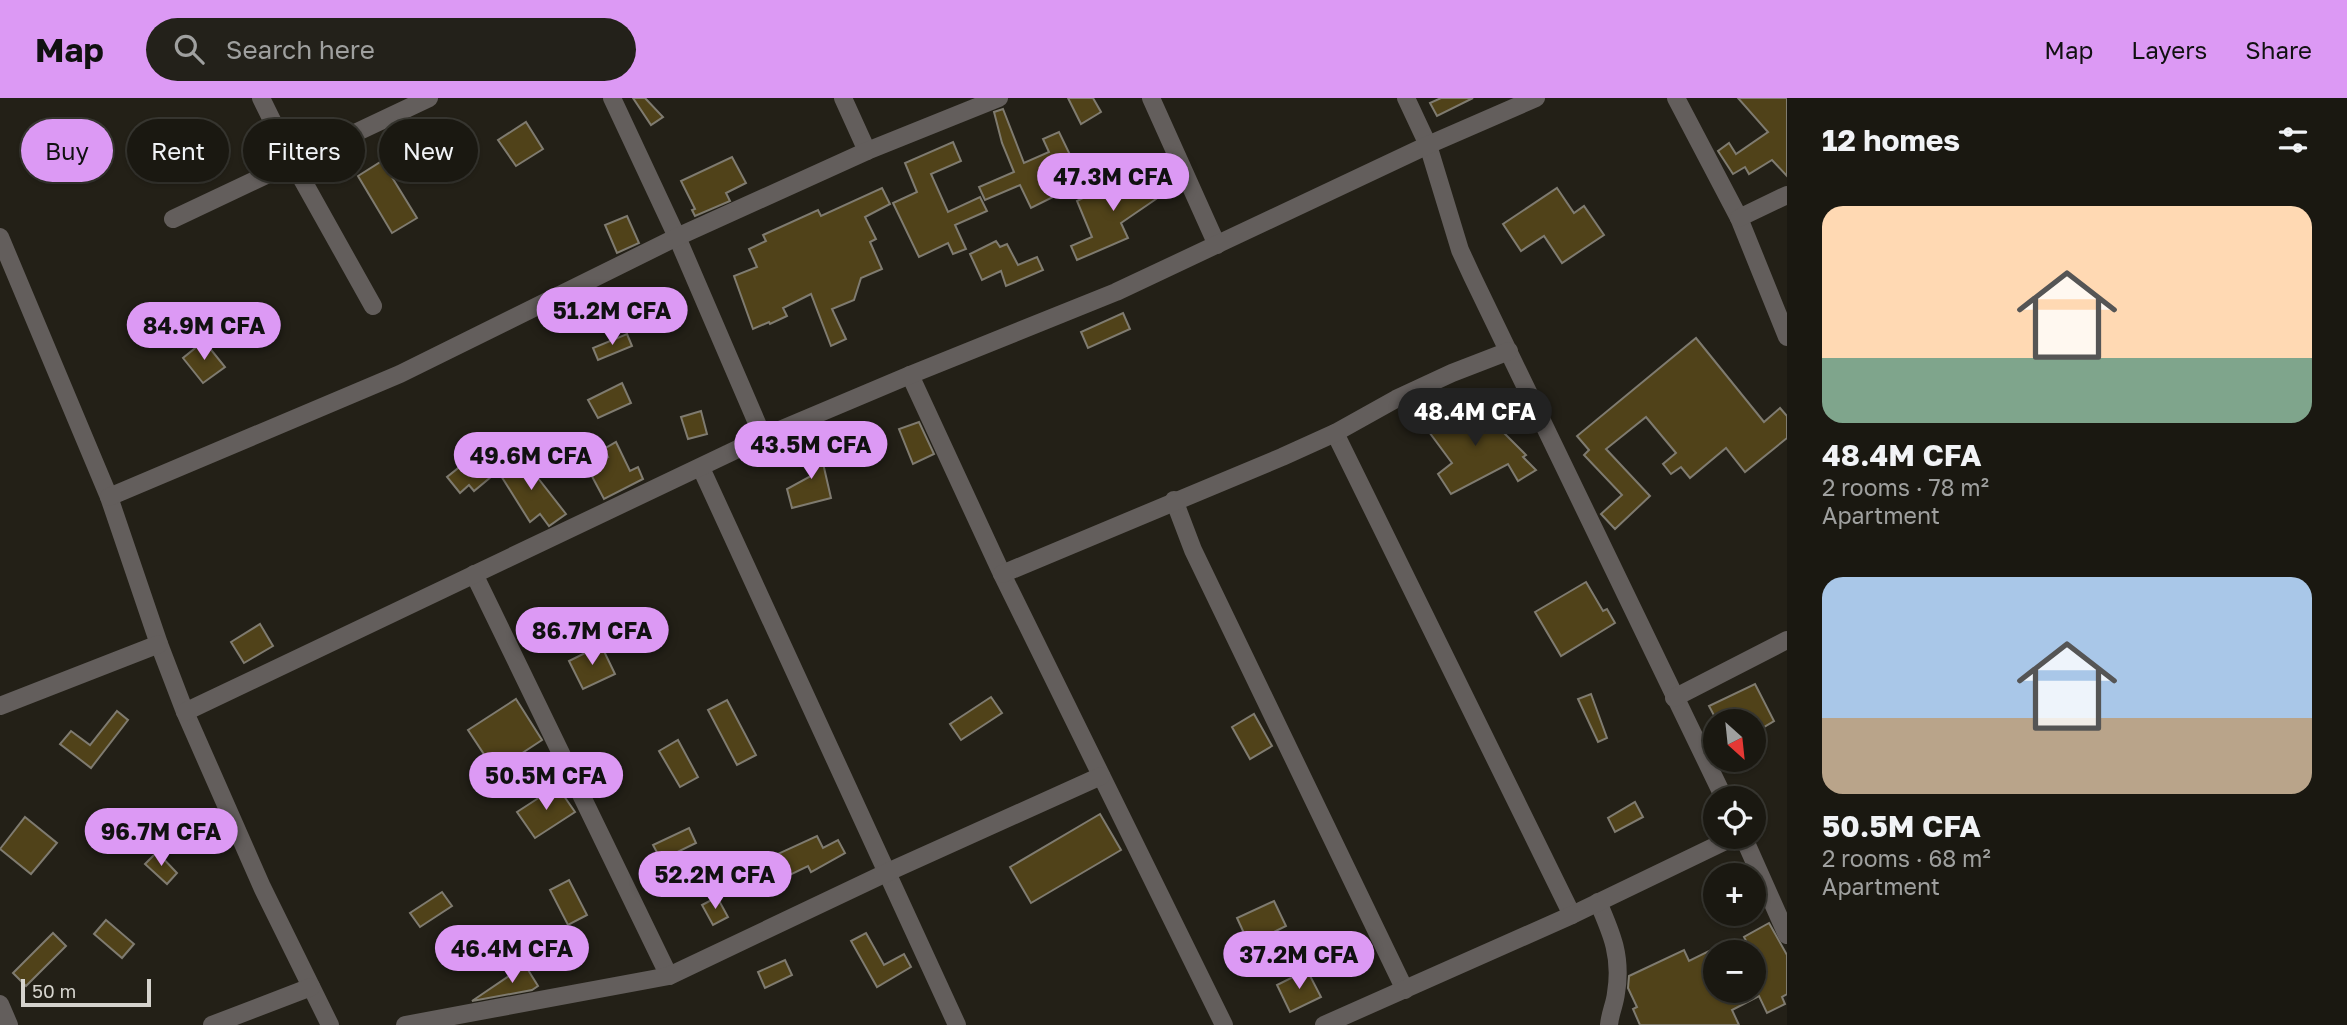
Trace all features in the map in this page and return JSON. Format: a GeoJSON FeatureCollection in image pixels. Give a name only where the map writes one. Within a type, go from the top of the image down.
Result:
{"type":"FeatureCollection","features":[{"type":"Feature","properties":{"kind":"street"},"geometry":{"type":"LineString","coordinates":[[261,98],[271,119]]}},
{"type":"Feature","properties":{"kind":"street"},"geometry":{"type":"LineString","coordinates":[[365,129],[429,98]]}},
{"type":"Feature","properties":{"kind":"street"},"geometry":{"type":"LineString","coordinates":[[612,98],[677,237],[763,437]]}},
{"type":"Feature","properties":{"kind":"street"},"geometry":{"type":"LineString","coordinates":[[843,98],[867,151]]}},
{"type":"Feature","properties":{"kind":"street"},"geometry":{"type":"LineString","coordinates":[[109,497],[400,374],[677,237],[867,151],[999,98]]}},
{"type":"Feature","properties":{"kind":"street"},"geometry":{"type":"LineString","coordinates":[[1151,98],[1217,245]]}},
{"type":"Feature","properties":{"kind":"street"},"geometry":{"type":"LineString","coordinates":[[1406,98],[1428,145],[1460,250],[1718,786]]}},
{"type":"Feature","properties":{"kind":"street"},"geometry":{"type":"LineString","coordinates":[[185,712],[763,437],[1116,292],[1428,145],[1536,98]]}},
{"type":"Feature","properties":{"kind":"street"},"geometry":{"type":"LineString","coordinates":[[1676,98],[1739,218],[1787,337]]}},
{"type":"Feature","properties":{"kind":"street"},"geometry":{"type":"LineString","coordinates":[[173,219],[252,182]]}},
{"type":"Feature","properties":{"kind":"street"},"geometry":{"type":"LineString","coordinates":[[304,182],[373,306]]}},
{"type":"Feature","properties":{"kind":"street"},"geometry":{"type":"LineString","coordinates":[[1739,218],[1787,195]]}},
{"type":"Feature","properties":{"kind":"street"},"geometry":{"type":"LineString","coordinates":[[0,237],[109,497],[185,712],[262,887],[330,1025]]}},
{"type":"Feature","properties":{"kind":"street"},"geometry":{"type":"LineString","coordinates":[[1002,574],[1174,500],[1234,478],[1335,433],[1396,399],[1452,373],[1509,351]]}},
{"type":"Feature","properties":{"kind":"street"},"geometry":{"type":"LineString","coordinates":[[910,375],[1002,574],[1224,1025]]}},
{"type":"Feature","properties":{"kind":"street"},"geometry":{"type":"LineString","coordinates":[[1335,433],[1572,915]]}},
{"type":"Feature","properties":{"kind":"street"},"geometry":{"type":"LineString","coordinates":[[701,468],[957,1025]]}},
{"type":"Feature","properties":{"kind":"street"},"geometry":{"type":"LineString","coordinates":[[1174,500],[1193,550],[1405,990]]}},
{"type":"Feature","properties":{"kind":"street"},"geometry":{"type":"LineString","coordinates":[[474,574],[669,976]]}},
{"type":"Feature","properties":{"kind":"street"},"geometry":{"type":"LineString","coordinates":[[1674,698],[1787,640]]}},
{"type":"Feature","properties":{"kind":"street"},"geometry":{"type":"LineString","coordinates":[[0,706],[159,644]]}},
{"type":"Feature","properties":{"kind":"street"},"geometry":{"type":"LineString","coordinates":[[405,1025],[669,976],[888,872],[1101,776]]}},
{"type":"Feature","properties":{"kind":"street"},"geometry":{"type":"LineString","coordinates":[[1324,1025],[1572,915],[1709,849]]}},
{"type":"Feature","properties":{"kind":"street"},"geometry":{"type":"LineString","coordinates":[[1749,849],[1787,935]]}},
{"type":"Feature","properties":{"kind":"street"},"geometry":{"type":"LineString","coordinates":[[1598,902],[1615,942],[1618,969],[1616,996],[1609,1025]]}},
{"type":"Feature","properties":{"kind":"street"},"geometry":{"type":"LineString","coordinates":[[212,1025],[311,988]]}},
{"type":"Feature","properties":{"kind":"street"},"geometry":{"type":"LineString","coordinates":[[0,1004],[9,1025]]}},
{"type":"Feature","properties":{"kind":"building"},"geometry":{"type":"Polygon","coordinates":[[[633,98],[645,98],[663,117],[651,125],[633,98]]]}},
{"type":"Feature","properties":{"kind":"building"},"geometry":{"type":"Polygon","coordinates":[[[1068,98],[1093,98],[1101,112],[1081,124],[1068,98]]]}},
{"type":"Feature","properties":{"kind":"building"},"geometry":{"type":"Polygon","coordinates":[[[1441,98],[1473,98],[1437,116],[1430,103],[1441,98]]]}},
{"type":"Feature","properties":{"kind":"building"},"geometry":{"type":"Polygon","coordinates":[[[1738,98],[1787,98],[1787,176],[1772,160],[1749,174],[1745,167],[1733,174],[1718,151],[1729,143],[1736,154],[1768,132],[1738,98]]]}},
{"type":"Feature","properties":{"kind":"building"},"geometry":{"type":"Polygon","coordinates":[[[1003,109],[1024,163],[1049,152],[1043,139],[1059,132],[1073,161],[1051,172],[1061,193],[1031,208],[1020,185],[985,200],[979,187],[1014,172],[1002,143],[994,112],[1003,109]]]}},
{"type":"Feature","properties":{"kind":"building"},"geometry":{"type":"Polygon","coordinates":[[[526,122],[543,149],[516,166],[498,140],[526,122]]]}},
{"type":"Feature","properties":{"kind":"building"},"geometry":{"type":"Polygon","coordinates":[[[953,142],[961,161],[931,174],[948,212],[980,197],[987,211],[955,225],[966,249],[953,254],[948,243],[919,257],[893,203],[917,192],[905,163],[953,142]]]}},
{"type":"Feature","properties":{"kind":"building"},"geometry":{"type":"Polygon","coordinates":[[[732,157],[746,183],[726,193],[730,201],[695,216],[692,210],[695,209],[681,181],[732,157]]]}},
{"type":"Feature","properties":{"kind":"building"},"geometry":{"type":"Polygon","coordinates":[[[379,163],[379,182],[395,182],[417,218],[392,233],[362,182],[365,182],[365,172],[379,163]]]}},
{"type":"Feature","properties":{"kind":"building"},"geometry":{"type":"Polygon","coordinates":[[[1149,172],[1162,190],[1154,196],[1156,199],[1121,223],[1128,238],[1077,260],[1071,246],[1092,237],[1077,201],[1117,180],[1123,191],[1149,172]]]}},
{"type":"Feature","properties":{"kind":"building"},"geometry":{"type":"Polygon","coordinates":[[[882,188],[890,204],[865,217],[876,239],[870,242],[882,269],[861,278],[854,300],[832,309],[846,339],[831,346],[811,294],[783,308],[787,316],[753,329],[734,276],[757,267],[749,249],[766,241],[763,235],[818,210],[821,216],[882,188]]]}},
{"type":"Feature","properties":{"kind":"building"},"geometry":{"type":"Polygon","coordinates":[[[1557,188],[1574,213],[1584,206],[1604,235],[1562,263],[1544,236],[1521,251],[1503,224],[1557,188]]]}},
{"type":"Feature","properties":{"kind":"building"},"geometry":{"type":"Polygon","coordinates":[[[627,216],[639,243],[617,253],[605,225],[627,216]]]}},
{"type":"Feature","properties":{"kind":"building"},"geometry":{"type":"Polygon","coordinates":[[[996,241],[1000,247],[1007,244],[1018,265],[1037,257],[1043,270],[1006,286],[1001,271],[982,280],[970,254],[996,241]]]}},
{"type":"Feature","properties":{"kind":"building"},"geometry":{"type":"Polygon","coordinates":[[[1123,313],[1130,329],[1088,348],[1081,332],[1123,313]]]}},
{"type":"Feature","properties":{"kind":"building"},"geometry":{"type":"Polygon","coordinates":[[[627,334],[632,346],[598,360],[593,348],[627,334]]]}},
{"type":"Feature","properties":{"kind":"building"},"geometry":{"type":"Polygon","coordinates":[[[1696,338],[1764,422],[1780,408],[1787,416],[1787,438],[1745,472],[1726,448],[1690,478],[1681,467],[1671,474],[1663,464],[1676,453],[1646,417],[1606,449],[1650,496],[1615,529],[1601,514],[1622,495],[1584,455],[1589,450],[1577,436],[1696,338]]]}},
{"type":"Feature","properties":{"kind":"building"},"geometry":{"type":"Polygon","coordinates":[[[204,341],[225,367],[203,383],[183,358],[204,341]]]}},
{"type":"Feature","properties":{"kind":"building"},"geometry":{"type":"Polygon","coordinates":[[[622,383],[631,403],[598,418],[588,400],[622,383]]]}},
{"type":"Feature","properties":{"kind":"building"},"geometry":{"type":"Polygon","coordinates":[[[1472,401],[1526,455],[1523,457],[1536,470],[1518,481],[1508,464],[1451,494],[1438,474],[1452,463],[1424,425],[1472,401]]]}},
{"type":"Feature","properties":{"kind":"building"},"geometry":{"type":"Polygon","coordinates":[[[701,411],[707,434],[688,439],[681,417],[701,411]]]}},
{"type":"Feature","properties":{"kind":"building"},"geometry":{"type":"Polygon","coordinates":[[[919,422],[934,454],[913,464],[899,429],[919,422]]]}},
{"type":"Feature","properties":{"kind":"building"},"geometry":{"type":"Polygon","coordinates":[[[817,437],[831,498],[792,508],[787,489],[811,476],[810,438],[817,437]]]}},
{"type":"Feature","properties":{"kind":"building"},"geometry":{"type":"Polygon","coordinates":[[[616,442],[630,471],[638,467],[643,479],[604,499],[587,467],[608,457],[604,449],[616,442]]]}},
{"type":"Feature","properties":{"kind":"building"},"geometry":{"type":"Polygon","coordinates":[[[481,450],[498,471],[474,491],[469,485],[460,493],[447,477],[481,450]]]}},
{"type":"Feature","properties":{"kind":"building"},"geometry":{"type":"Polygon","coordinates":[[[520,455],[566,514],[549,526],[540,514],[530,522],[498,471],[520,455]]]}},
{"type":"Feature","properties":{"kind":"building"},"geometry":{"type":"Polygon","coordinates":[[[1586,582],[1603,611],[1607,609],[1615,623],[1561,656],[1535,612],[1586,582]]]}},
{"type":"Feature","properties":{"kind":"building"},"geometry":{"type":"Polygon","coordinates":[[[260,624],[273,646],[244,663],[231,642],[260,624]]]}},
{"type":"Feature","properties":{"kind":"building"},"geometry":{"type":"Polygon","coordinates":[[[601,645],[615,674],[583,689],[569,661],[601,645]]]}},
{"type":"Feature","properties":{"kind":"building"},"geometry":{"type":"Polygon","coordinates":[[[1755,684],[1774,721],[1766,726],[1766,709],[1711,709],[1709,706],[1755,684]]]}},
{"type":"Feature","properties":{"kind":"building"},"geometry":{"type":"Polygon","coordinates":[[[1591,694],[1607,738],[1598,742],[1578,699],[1591,694]]]}},
{"type":"Feature","properties":{"kind":"building"},"geometry":{"type":"Polygon","coordinates":[[[991,697],[1002,713],[961,740],[950,724],[991,697]]]}},
{"type":"Feature","properties":{"kind":"building"},"geometry":{"type":"Polygon","coordinates":[[[516,699],[542,740],[495,771],[468,730],[516,699]]]}},
{"type":"Feature","properties":{"kind":"building"},"geometry":{"type":"Polygon","coordinates":[[[727,700],[756,755],[737,765],[708,710],[727,700]]]}},
{"type":"Feature","properties":{"kind":"building"},"geometry":{"type":"Polygon","coordinates":[[[117,711],[128,720],[91,768],[60,744],[71,731],[90,745],[117,711]]]}},
{"type":"Feature","properties":{"kind":"building"},"geometry":{"type":"Polygon","coordinates":[[[1254,714],[1272,746],[1250,759],[1232,727],[1254,714]]]}},
{"type":"Feature","properties":{"kind":"building"},"geometry":{"type":"Polygon","coordinates":[[[678,740],[698,777],[680,787],[659,751],[678,740]]]}},
{"type":"Feature","properties":{"kind":"building"},"geometry":{"type":"Polygon","coordinates":[[[557,786],[575,812],[535,838],[517,812],[557,786]]]}},
{"type":"Feature","properties":{"kind":"building"},"geometry":{"type":"Polygon","coordinates":[[[1635,802],[1643,817],[1615,832],[1608,818],[1635,802]]]}},
{"type":"Feature","properties":{"kind":"building"},"geometry":{"type":"Polygon","coordinates":[[[1100,814],[1121,850],[1031,903],[1010,867],[1100,814]]]}},
{"type":"Feature","properties":{"kind":"building"},"geometry":{"type":"Polygon","coordinates":[[[25,817],[57,843],[31,874],[0,849],[25,817]]]}},
{"type":"Feature","properties":{"kind":"building"},"geometry":{"type":"Polygon","coordinates":[[[689,828],[696,843],[661,860],[653,845],[689,828]]]}},
{"type":"Feature","properties":{"kind":"building"},"geometry":{"type":"Polygon","coordinates":[[[817,836],[823,848],[838,840],[845,853],[811,872],[808,866],[767,886],[756,864],[817,836]]]}},
{"type":"Feature","properties":{"kind":"building"},"geometry":{"type":"Polygon","coordinates":[[[157,852],[177,873],[167,884],[145,864],[157,852]]]}},
{"type":"Feature","properties":{"kind":"building"},"geometry":{"type":"Polygon","coordinates":[[[569,880],[587,915],[568,925],[550,890],[569,880]]]}},
{"type":"Feature","properties":{"kind":"building"},"geometry":{"type":"Polygon","coordinates":[[[442,892],[452,906],[420,927],[410,913],[442,892]]]}},
{"type":"Feature","properties":{"kind":"building"},"geometry":{"type":"Polygon","coordinates":[[[717,897],[728,917],[713,925],[702,905],[717,897]]]}},
{"type":"Feature","properties":{"kind":"building"},"geometry":{"type":"Polygon","coordinates":[[[1274,901],[1286,926],[1249,944],[1237,918],[1274,901]]]}},
{"type":"Feature","properties":{"kind":"building"},"geometry":{"type":"Polygon","coordinates":[[[106,920],[134,944],[122,958],[94,934],[106,920]]]}},
{"type":"Feature","properties":{"kind":"building"},"geometry":{"type":"Polygon","coordinates":[[[1769,923],[1787,955],[1787,994],[1782,997],[1785,1004],[1767,1013],[1762,1003],[1766,1003],[1766,940],[1746,940],[1744,937],[1769,923]]]}},
{"type":"Feature","properties":{"kind":"building"},"geometry":{"type":"Polygon","coordinates":[[[53,933],[66,946],[26,986],[13,973],[53,933]]]}},
{"type":"Feature","properties":{"kind":"building"},"geometry":{"type":"Polygon","coordinates":[[[866,933],[884,965],[904,954],[911,967],[877,987],[851,941],[866,933]]]}},
{"type":"Feature","properties":{"kind":"building"},"geometry":{"type":"Polygon","coordinates":[[[1684,950],[1689,961],[1703,954],[1703,1003],[1746,1003],[1732,1010],[1739,1025],[1640,1025],[1633,1009],[1637,1007],[1628,988],[1629,976],[1684,950]]]}},
{"type":"Feature","properties":{"kind":"building"},"geometry":{"type":"Polygon","coordinates":[[[785,960],[792,975],[765,988],[758,972],[785,960]]]}},
{"type":"Feature","properties":{"kind":"building"},"geometry":{"type":"Polygon","coordinates":[[[525,965],[538,986],[532,990],[472,1001],[525,965]]]}},
{"type":"Feature","properties":{"kind":"building"},"geometry":{"type":"Polygon","coordinates":[[[1307,970],[1321,997],[1290,1012],[1277,985],[1307,970]]]}}]}
